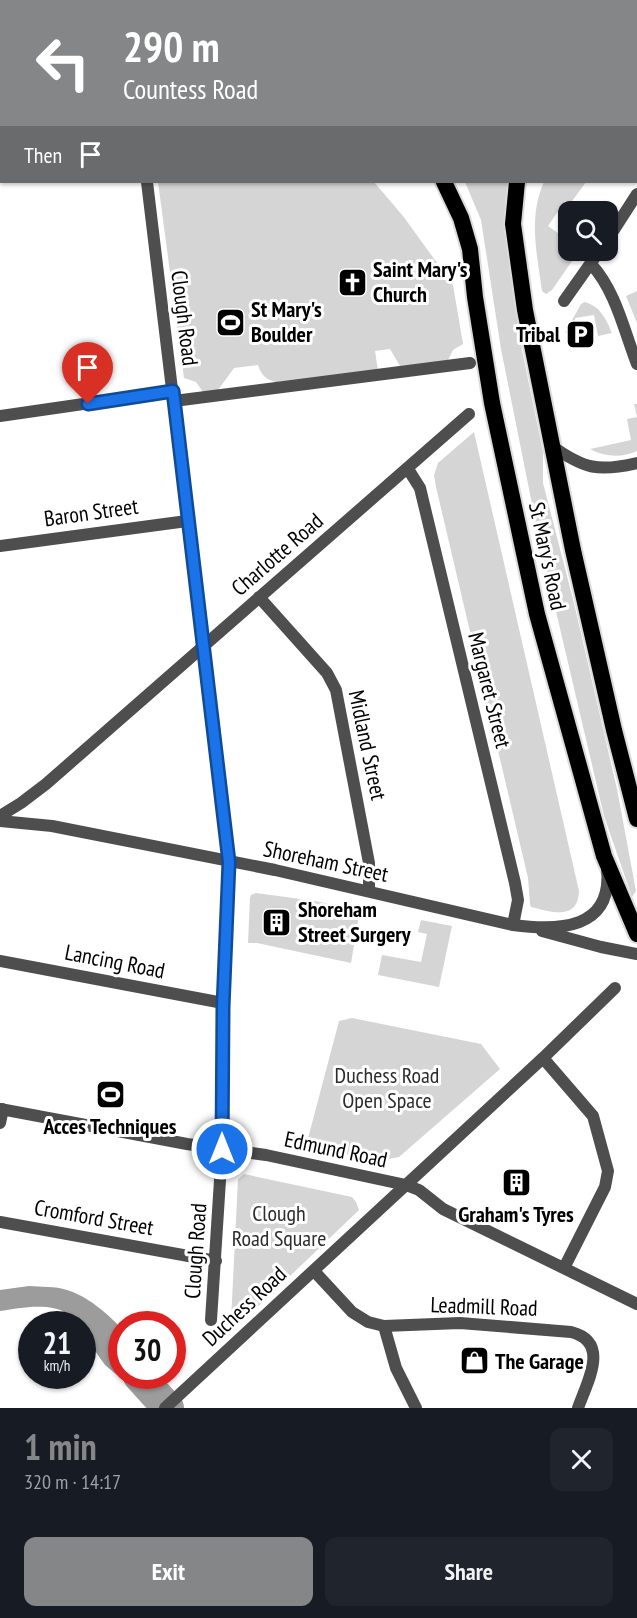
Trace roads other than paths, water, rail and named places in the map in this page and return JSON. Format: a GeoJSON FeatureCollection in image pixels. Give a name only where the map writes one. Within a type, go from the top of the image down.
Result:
{"type":"FeatureCollection","features":[{"type":"Feature","properties":{"kind":"highway","name":"St Mary's Road"},"geometry":{"type":"LineString","coordinates":[[444,183],[461,218],[470,249],[475,297],[491,394],[537,614],[604,856],[637,934]]}},
{"type":"Feature","properties":{"kind":"highway","name":"St Mary's Road"},"geometry":{"type":"LineString","coordinates":[[517,183],[513,224],[525,310],[581,584],[637,819]]}},
{"type":"Feature","properties":{"kind":"street","name":"Clough Road"},"geometry":{"type":"LineString","coordinates":[[147,183],[229,862],[223,1003],[222,1149],[211,1320]]}},
{"type":"Feature","properties":{"kind":"street"},"geometry":{"type":"LineString","coordinates":[[618,223],[637,194]]}},
{"type":"Feature","properties":{"kind":"street"},"geometry":{"type":"LineString","coordinates":[[564,301],[593,261]]}},
{"type":"Feature","properties":{"kind":"street"},"geometry":{"type":"LineString","coordinates":[[591,264],[601,275],[612,297],[637,364]]}},
{"type":"Feature","properties":{"kind":"street"},"geometry":{"type":"LineString","coordinates":[[0,416],[470,363]]}},
{"type":"Feature","properties":{"kind":"street","name":"Charlotte Road"},"geometry":{"type":"LineString","coordinates":[[0,816],[21,803],[68,765],[468,414]]}},
{"type":"Feature","properties":{"kind":"street"},"geometry":{"type":"LineString","coordinates":[[552,446],[569,459],[593,467],[605,469],[637,463]]}},
{"type":"Feature","properties":{"kind":"street","name":"Margaret Street"},"geometry":{"type":"LineString","coordinates":[[408,469],[420,488],[515,883],[518,900],[513,925]]}},
{"type":"Feature","properties":{"kind":"street","name":"Baron Street"},"geometry":{"type":"LineString","coordinates":[[0,546],[188,521]]}},
{"type":"Feature","properties":{"kind":"street","name":"Midland Street"},"geometry":{"type":"LineString","coordinates":[[259,597],[327,673],[336,690],[367,852],[370,874],[369,891]]}},
{"type":"Feature","properties":{"kind":"street","name":"Shoreham Street"},"geometry":{"type":"LineString","coordinates":[[0,821],[52,826],[300,875],[513,925],[535,928],[572,926],[596,913],[601,905],[607,882],[604,856]]}},
{"type":"Feature","properties":{"kind":"street","name":"Shoreham Street"},"geometry":{"type":"LineString","coordinates":[[535,928],[550,934],[637,954]]}},
{"type":"Feature","properties":{"kind":"street","name":"Lancing Road"},"geometry":{"type":"LineString","coordinates":[[0,961],[223,1003]]}},
{"type":"Feature","properties":{"kind":"street","name":"Duchess Road"},"geometry":{"type":"LineString","coordinates":[[165,1408],[543,1058],[615,988]]}},
{"type":"Feature","properties":{"kind":"street"},"geometry":{"type":"LineString","coordinates":[[543,1058],[593,1116],[608,1171],[605,1187],[564,1268]]}},
{"type":"Feature","properties":{"kind":"street"},"geometry":{"type":"LineString","coordinates":[[0,1123],[2,1109]]}},
{"type":"Feature","properties":{"kind":"street","name":"Edmund Road"},"geometry":{"type":"LineString","coordinates":[[2,1109],[267,1155],[406,1185],[419,1190],[443,1209],[637,1304]]}},
{"type":"Feature","properties":{"kind":"street","name":"Cromford Street"},"geometry":{"type":"LineString","coordinates":[[0,1222],[216,1261]]}},
{"type":"Feature","properties":{"kind":"street"},"geometry":{"type":"LineString","coordinates":[[314,1270],[352,1312],[368,1322],[384,1326],[396,1368],[416,1408]]}},
{"type":"Feature","properties":{"kind":"street","name":"Leadmill Road"},"geometry":{"type":"LineString","coordinates":[[384,1326],[460,1323],[571,1332],[582,1335],[590,1341],[594,1354],[578,1408]]}},
{"type":"Feature","properties":{"kind":"waterway"},"geometry":{"type":"LineString","coordinates":[[151,1389],[168,1408]]}},
{"type":"Feature","properties":{"kind":"place","name":"Saint Mary's Church"},"geometry":{"type":"Point","coordinates":[352,282]}},
{"type":"Feature","properties":{"kind":"place","name":"St Mary's Boulder"},"geometry":{"type":"Point","coordinates":[230,322]}},
{"type":"Feature","properties":{"kind":"place","name":"Tribal"},"geometry":{"type":"Point","coordinates":[581,334]}},
{"type":"Feature","properties":{"kind":"place","name":"Shoreham Street Surgery"},"geometry":{"type":"Point","coordinates":[277,922]}},
{"type":"Feature","properties":{"kind":"place","name":"Acces Techniques"},"geometry":{"type":"Point","coordinates":[110,1094]}},
{"type":"Feature","properties":{"kind":"place","name":"Graham's Tyres"},"geometry":{"type":"Point","coordinates":[516,1182]}},
{"type":"Feature","properties":{"kind":"place","name":"The Garage"},"geometry":{"type":"Point","coordinates":[474,1361]}},
{"type":"Feature","properties":{"kind":"park label","name":"Duchess Road Open Space"},"geometry":{"type":"Point","coordinates":[387,1088]}},
{"type":"Feature","properties":{"kind":"park label","name":"Clough Road Square"},"geometry":{"type":"Point","coordinates":[279,1226]}}]}
